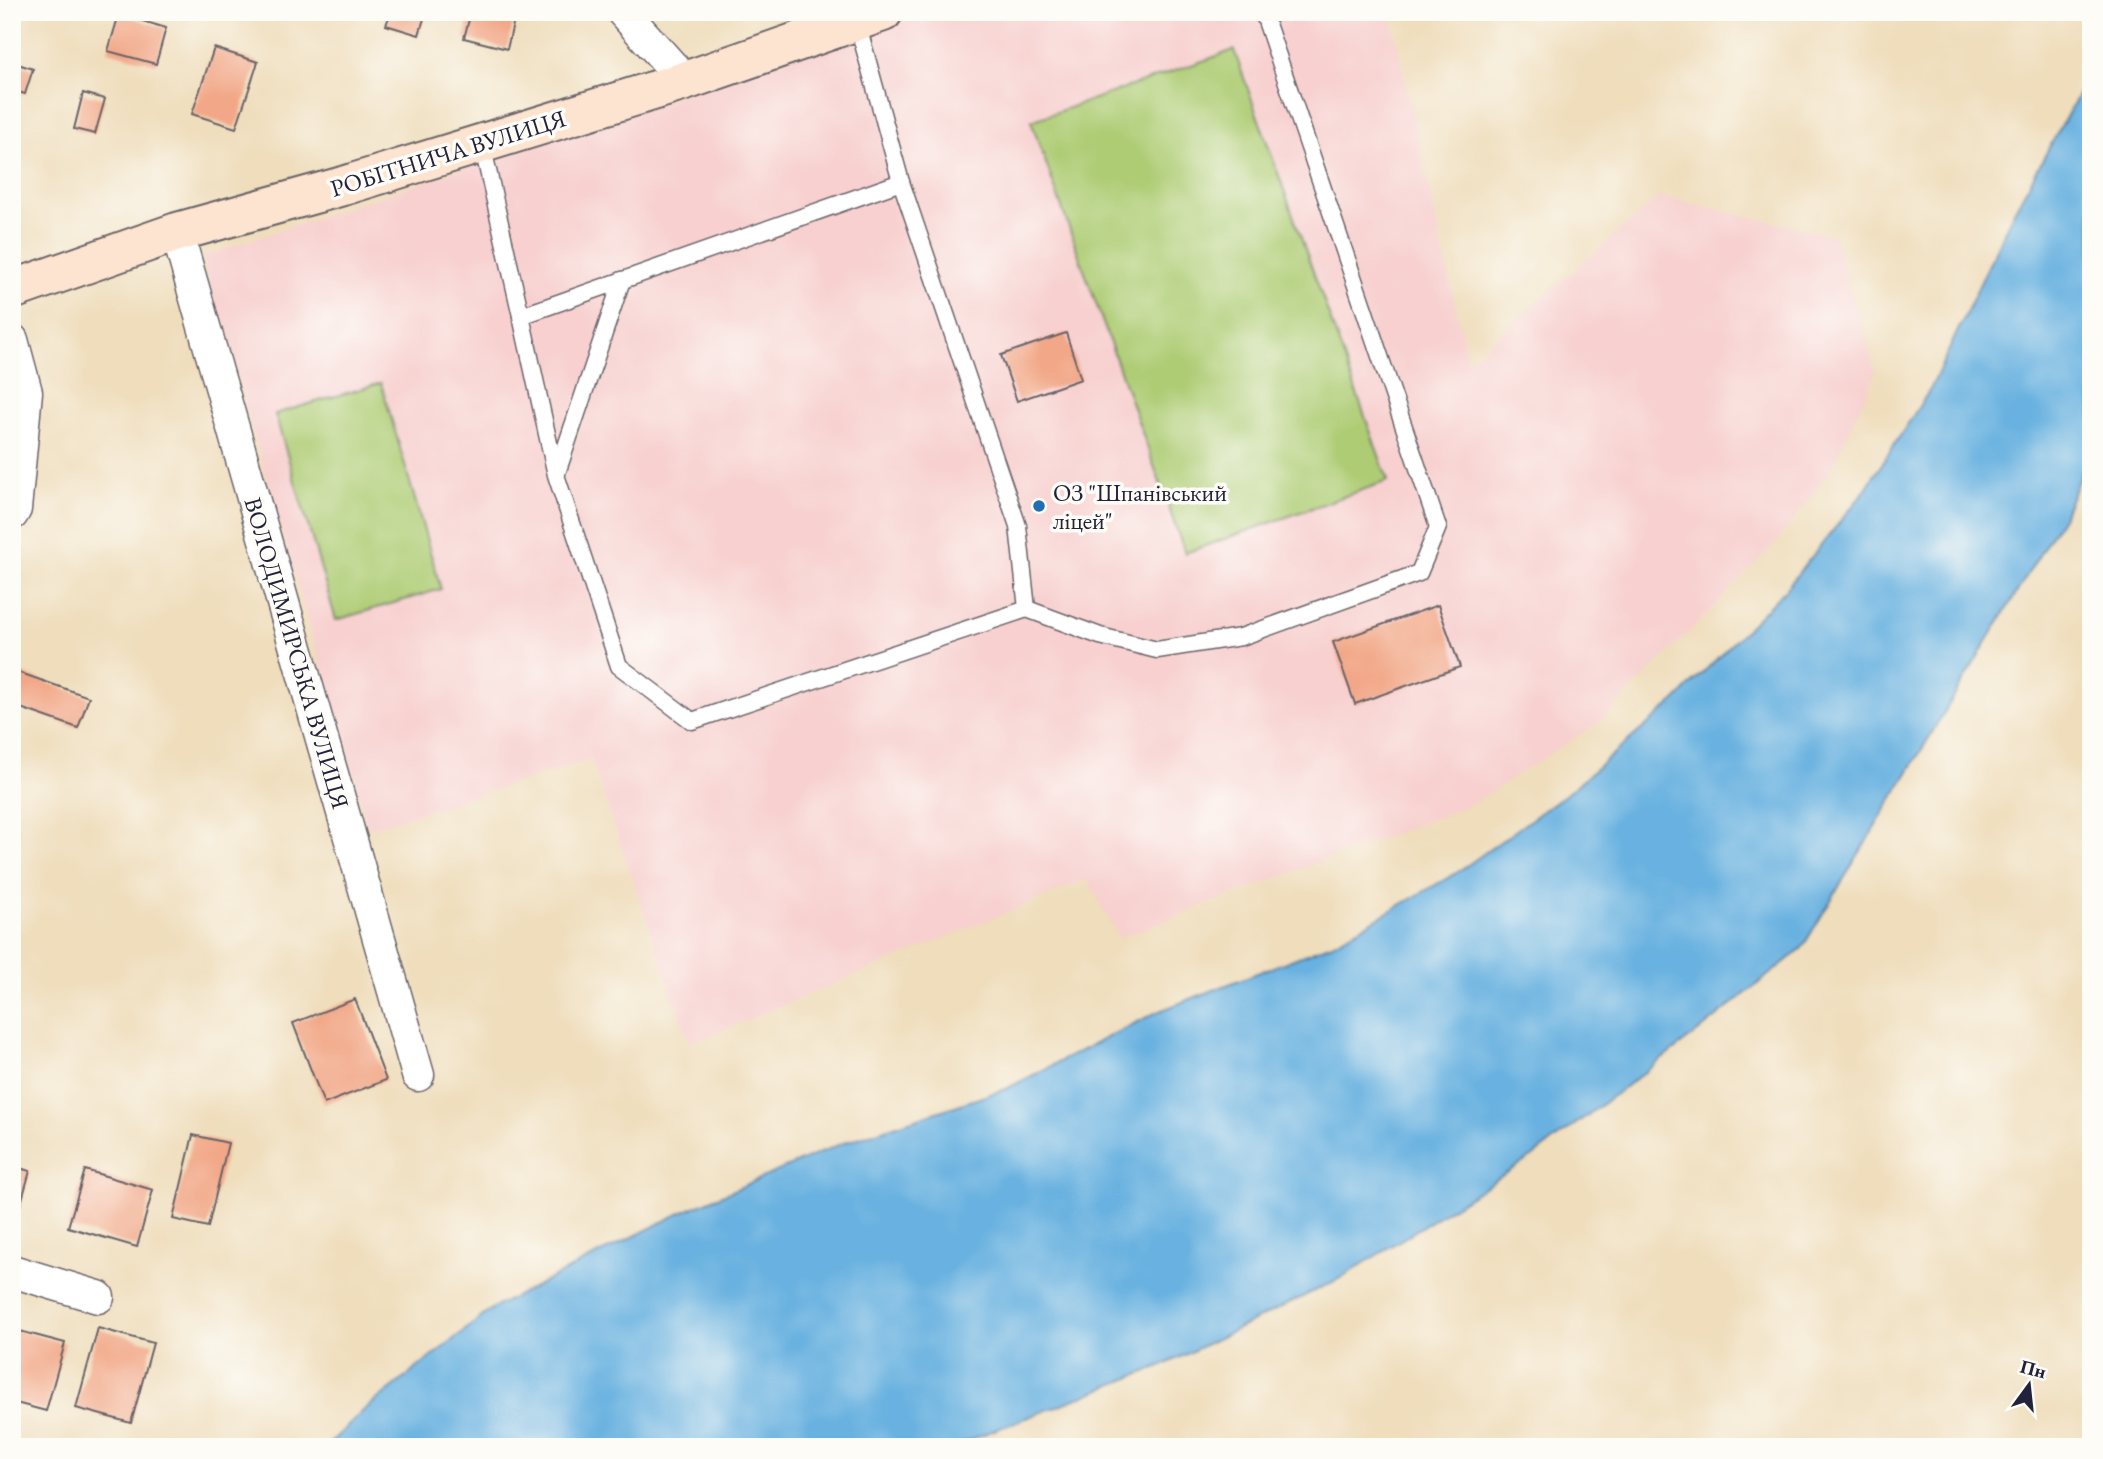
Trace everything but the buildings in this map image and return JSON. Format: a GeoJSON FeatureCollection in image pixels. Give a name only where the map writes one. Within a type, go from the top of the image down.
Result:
{"type":"FeatureCollection","features":[{"type":"Feature","properties":{"kind":"street"},"geometry":{"type":"LineString","coordinates":[[623,12],[685,81]]}},
{"type":"Feature","properties":{"kind":"street","name":"РОБІТНИЧА ВУЛИЦЯ"},"geometry":{"type":"LineString","coordinates":[[12,290],[177,232],[330,190],[685,81],[870,17]]}},
{"type":"Feature","properties":{"kind":"street","name":"ВОЛОДИМИРСЬКА ВУЛИЦЯ"},"geometry":{"type":"LineString","coordinates":[[177,232],[418,1075]]}},
{"type":"Feature","properties":{"kind":"street"},"geometry":{"type":"LineString","coordinates":[[12,340],[26,392],[15,509],[12,514]]}},
{"type":"Feature","properties":{"kind":"street"},"geometry":{"type":"LineString","coordinates":[[12,1271],[98,1297]]}},
{"type":"Feature","properties":{"kind":"lane"},"geometry":{"type":"LineString","coordinates":[[482,143],[556,475],[619,666],[692,721],[1027,609],[1100,636],[1157,650],[1241,637],[1419,573],[1438,527],[1263,12]]}},
{"type":"Feature","properties":{"kind":"lane"},"geometry":{"type":"LineString","coordinates":[[870,17],[901,182],[1018,526],[1027,609]]}},
{"type":"Feature","properties":{"kind":"lane"},"geometry":{"type":"LineString","coordinates":[[521,316],[901,182]]}},
{"type":"Feature","properties":{"kind":"lane"},"geometry":{"type":"LineString","coordinates":[[556,475],[622,280]]}},
{"type":"Feature","properties":{"kind":"shaded area","name":"ОЗ \"Шпанівський ліцей\""},"geometry":{"type":"Polygon","coordinates":[[[926,12],[1390,12],[1468,362],[1660,196],[1834,236],[1876,373],[1831,470],[1777,542],[1600,722],[1470,805],[1119,938],[1087,879],[690,1044],[591,760],[368,829],[202,257],[926,12]]]}},
{"type":"Feature","properties":{"kind":"green space"},"geometry":{"type":"Polygon","coordinates":[[[1234,50],[1388,481],[1185,553],[1031,121],[1234,50]]]}},
{"type":"Feature","properties":{"kind":"green space"},"geometry":{"type":"Polygon","coordinates":[[[381,383],[441,589],[336,620],[275,414],[381,383]]]}},
{"type":"Feature","properties":{"kind":"water"},"geometry":{"type":"Polygon","coordinates":[[[2091,72],[2091,450],[2064,514],[1802,948],[1698,1032],[1532,1157],[1339,1279],[1166,1364],[951,1447],[326,1447],[364,1410],[493,1308],[678,1214],[843,1143],[1006,1089],[1157,1012],[1332,944],[1458,872],[1565,795],[1675,701],[1784,591],[1861,496],[1931,388],[2013,213],[2091,72]]]}},
{"type":"Feature","properties":{"kind":"place","name":"ОЗ \"Шпанівський ліцей\""},"geometry":{"type":"Point","coordinates":[1039,506]}}]}
